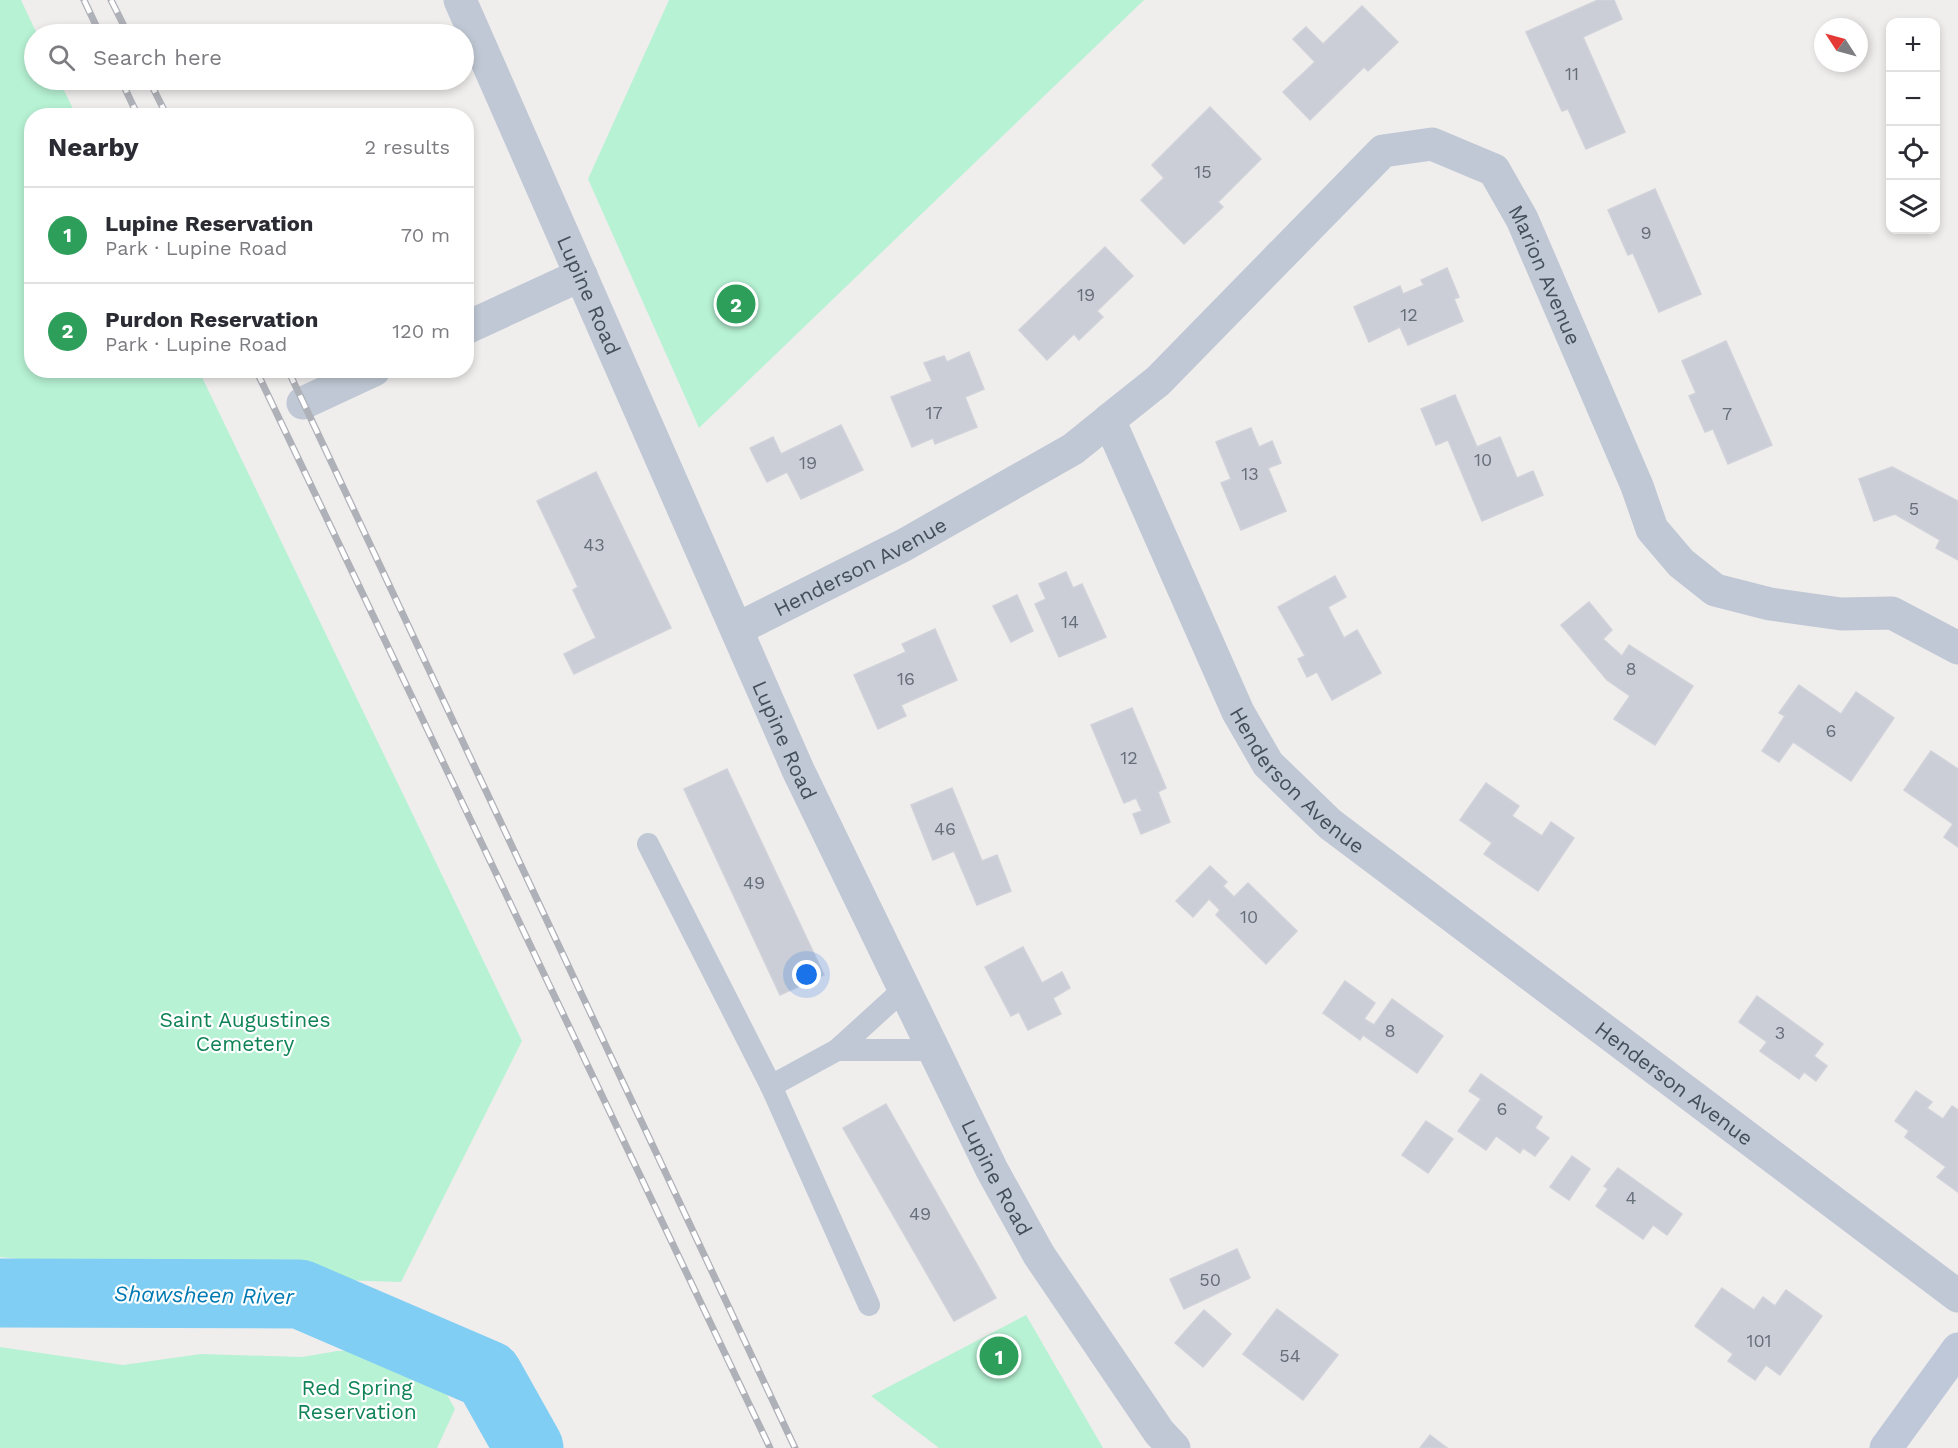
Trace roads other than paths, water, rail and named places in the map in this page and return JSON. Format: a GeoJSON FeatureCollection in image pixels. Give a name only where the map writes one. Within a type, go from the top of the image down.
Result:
{"type":"FeatureCollection","features":[{"type":"Feature","properties":{"kind":"main road"},"geometry":{"type":"LineString","coordinates":[[1886,1448],[1958,1349]]}},
{"type":"Feature","properties":{"kind":"street","name":"Lupine Road"},"geometry":{"type":"LineString","coordinates":[[460,0],[471,24]]}},
{"type":"Feature","properties":{"kind":"street","name":"Lupine Road"},"geometry":{"type":"LineString","coordinates":[[474,32],[798,770],[992,1170],[1039,1255],[1159,1432],[1174,1448]]}},
{"type":"Feature","properties":{"kind":"street","name":"Marion Avenue"},"geometry":{"type":"LineString","coordinates":[[1109,420],[1158,381],[1383,151],[1432,144],[1494,170],[1522,219],[1637,486],[1652,529],[1681,562],[1715,590],[1770,604],[1829,612],[1892,613],[1958,648]]}},
{"type":"Feature","properties":{"kind":"street"},"geometry":{"type":"LineString","coordinates":[[474,324],[581,275]]}},
{"type":"Feature","properties":{"kind":"street"},"geometry":{"type":"LineString","coordinates":[[303,403],[357,378]]}},
{"type":"Feature","properties":{"kind":"street","name":"Henderson Avenue"},"geometry":{"type":"LineString","coordinates":[[737,629],[914,540],[1073,449],[1109,420],[1238,712],[1268,764],[1330,824],[1958,1296]]}},
{"type":"Feature","properties":{"kind":"lane"},"geometry":{"type":"LineString","coordinates":[[648,844],[771,1086],[869,1305]]}},
{"type":"Feature","properties":{"kind":"lane"},"geometry":{"type":"LineString","coordinates":[[771,1086],[837,1050],[904,989]]}},
{"type":"Feature","properties":{"kind":"lane"},"geometry":{"type":"LineString","coordinates":[[837,1050],[934,1050]]}},
{"type":"Feature","properties":{"kind":"waterway","name":"Shawsheen River"},"geometry":{"type":"LineString","coordinates":[[0,1293],[300,1294],[488,1375],[529,1448]]}},
{"type":"Feature","properties":{"kind":"railway"},"geometry":{"type":"LineString","coordinates":[[84,0],[95,24]]}},
{"type":"Feature","properties":{"kind":"railway"},"geometry":{"type":"LineString","coordinates":[[111,0],[123,24]]}},
{"type":"Feature","properties":{"kind":"railway"},"geometry":{"type":"LineString","coordinates":[[126,90],[134,108]]}},
{"type":"Feature","properties":{"kind":"railway"},"geometry":{"type":"LineString","coordinates":[[154,90],[163,108]]}},
{"type":"Feature","properties":{"kind":"railway"},"geometry":{"type":"LineString","coordinates":[[260,378],[770,1448]]}},
{"type":"Feature","properties":{"kind":"railway"},"geometry":{"type":"LineString","coordinates":[[292,378],[795,1448]]}},
{"type":"Feature","properties":{"kind":"place","name":"Purdon Reservation"},"geometry":{"type":"Point","coordinates":[736,304]}},
{"type":"Feature","properties":{"kind":"place","name":"Lupine Reservation"},"geometry":{"type":"Point","coordinates":[999,1356]}},
{"type":"Feature","properties":{"kind":"park label","name":"Saint Augustines Cemetery"},"geometry":{"type":"Point","coordinates":[245,1031]}},
{"type":"Feature","properties":{"kind":"park label","name":"Red Spring Reservation"},"geometry":{"type":"Point","coordinates":[357,1399]}}]}
